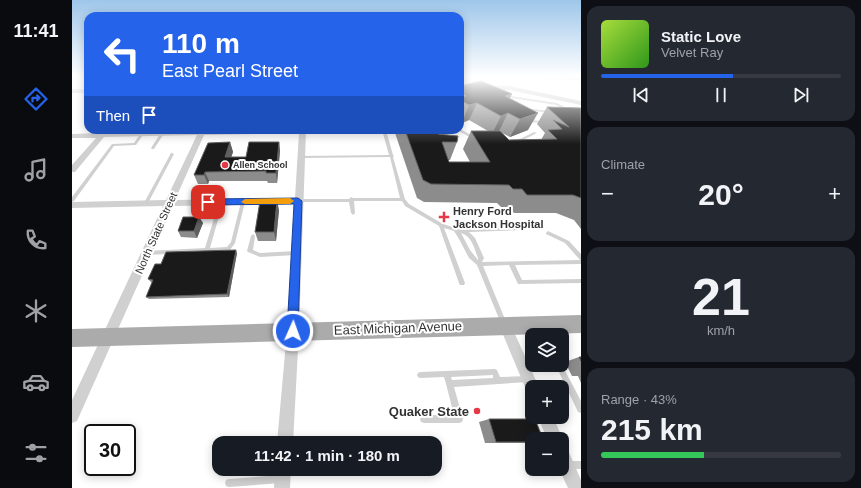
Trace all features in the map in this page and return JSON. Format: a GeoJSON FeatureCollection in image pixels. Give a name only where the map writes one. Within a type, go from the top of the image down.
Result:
{"type":"FeatureCollection","features":[{"type":"Feature","properties":{"kind":"main road","name":"East Michigan Avenue"},"geometry":{"type":"LineString","coordinates":[[72,338],[581,324]]}},
{"type":"Feature","properties":{"kind":"street"},"geometry":{"type":"LineString","coordinates":[[563,99],[581,103]]}},
{"type":"Feature","properties":{"kind":"street"},"geometry":{"type":"LineString","coordinates":[[72,136],[93,134]]}},
{"type":"Feature","properties":{"kind":"street"},"geometry":{"type":"LineString","coordinates":[[72,170],[103,134]]}},
{"type":"Feature","properties":{"kind":"street"},"geometry":{"type":"LineString","coordinates":[[122,134],[175,134]]}},
{"type":"Feature","properties":{"kind":"street","name":"North State Street"},"geometry":{"type":"LineString","coordinates":[[72,416],[201,134]]}},
{"type":"Feature","properties":{"kind":"street"},"geometry":{"type":"LineString","coordinates":[[286,436],[293,331],[298,201],[303,134]]}},
{"type":"Feature","properties":{"kind":"street"},"geometry":{"type":"LineString","coordinates":[[72,205],[298,201]]}},
{"type":"Feature","properties":{"kind":"street"},"geometry":{"type":"LineString","coordinates":[[505,325],[528,378]]}},
{"type":"Feature","properties":{"kind":"street"},"geometry":{"type":"LineString","coordinates":[[570,462],[576,488]]}},
{"type":"Feature","properties":{"kind":"lane"},"geometry":{"type":"LineString","coordinates":[[519,99],[552,103],[566,108],[572,114],[564,114]]}},
{"type":"Feature","properties":{"kind":"lane"},"geometry":{"type":"LineString","coordinates":[[549,99],[552,103]]}},
{"type":"Feature","properties":{"kind":"lane"},"geometry":{"type":"LineString","coordinates":[[521,108],[558,113]]}},
{"type":"Feature","properties":{"kind":"lane"},"geometry":{"type":"LineString","coordinates":[[523,121],[548,122]]}},
{"type":"Feature","properties":{"kind":"lane"},"geometry":{"type":"LineString","coordinates":[[464,133],[478,140]]}},
{"type":"Feature","properties":{"kind":"lane"},"geometry":{"type":"LineString","coordinates":[[512,145],[535,133]]}},
{"type":"Feature","properties":{"kind":"lane"},"geometry":{"type":"LineString","coordinates":[[385,134],[403,199],[407,205],[441,225],[462,230],[521,228]]}},
{"type":"Feature","properties":{"kind":"lane"},"geometry":{"type":"LineString","coordinates":[[72,200],[113,145],[134,144],[141,135]]}},
{"type":"Feature","properties":{"kind":"lane"},"geometry":{"type":"LineString","coordinates":[[153,148],[161,135]]}},
{"type":"Feature","properties":{"kind":"lane"},"geometry":{"type":"LineString","coordinates":[[146,203],[172,154]]}},
{"type":"Feature","properties":{"kind":"lane"},"geometry":{"type":"LineString","coordinates":[[301,157],[392,156]]}},
{"type":"Feature","properties":{"kind":"lane"},"geometry":{"type":"LineString","coordinates":[[351,199],[353,213]]}},
{"type":"Feature","properties":{"kind":"lane"},"geometry":{"type":"LineString","coordinates":[[298,201],[403,199]]}},
{"type":"Feature","properties":{"kind":"lane"},"geometry":{"type":"LineString","coordinates":[[207,251],[221,202]]}},
{"type":"Feature","properties":{"kind":"lane"},"geometry":{"type":"LineString","coordinates":[[147,253],[228,249],[231,246],[243,202]]}},
{"type":"Feature","properties":{"kind":"lane"},"geometry":{"type":"LineString","coordinates":[[441,225],[462,283]]}},
{"type":"Feature","properties":{"kind":"lane"},"geometry":{"type":"LineString","coordinates":[[455,228],[462,238],[471,259],[479,264],[581,262]]}},
{"type":"Feature","properties":{"kind":"lane"},"geometry":{"type":"LineString","coordinates":[[462,230],[473,239],[481,258],[479,264],[505,325]]}},
{"type":"Feature","properties":{"kind":"lane"},"geometry":{"type":"LineString","coordinates":[[548,233],[567,242],[581,258]]}},
{"type":"Feature","properties":{"kind":"lane"},"geometry":{"type":"LineString","coordinates":[[253,236],[250,251],[260,255],[296,253]]}},
{"type":"Feature","properties":{"kind":"lane"},"geometry":{"type":"LineString","coordinates":[[511,263],[520,282],[581,281]]}},
{"type":"Feature","properties":{"kind":"lane"},"geometry":{"type":"LineString","coordinates":[[450,384],[528,378],[560,367],[581,409]]}},
{"type":"Feature","properties":{"kind":"lane"},"geometry":{"type":"LineString","coordinates":[[420,375],[495,372],[498,380]]}},
{"type":"Feature","properties":{"kind":"lane"},"geometry":{"type":"LineString","coordinates":[[424,419],[459,418],[447,374]]}},
{"type":"Feature","properties":{"kind":"lane"},"geometry":{"type":"LineString","coordinates":[[229,483],[282,479]]}},
{"type":"Feature","properties":{"kind":"building"},"geometry":{"type":"Polygon","coordinates":[[[464,99],[510,99],[538,113],[520,119],[508,113],[501,116],[477,103],[469,105],[464,102],[464,99]]]}},
{"type":"Feature","properties":{"kind":"building"},"geometry":{"type":"Polygon","coordinates":[[[547,107],[581,108],[581,198],[573,195],[527,195],[522,189],[513,189],[509,185],[431,184],[423,180],[406,134],[438,134],[458,136],[457,142],[442,142],[449,162],[490,162],[471,131],[500,131],[509,140],[557,139],[548,130],[562,129],[553,120],[569,127],[547,107]]]}},
{"type":"Feature","properties":{"kind":"building"},"geometry":{"type":"Polygon","coordinates":[[[230,142],[225,157],[246,157],[249,142],[279,142],[276,173],[266,173],[266,171],[205,172],[204,175],[194,175],[208,143],[230,142]]]}},
{"type":"Feature","properties":{"kind":"building"},"geometry":{"type":"Polygon","coordinates":[[[277,200],[274,232],[255,232],[260,201],[277,200]]]}},
{"type":"Feature","properties":{"kind":"building"},"geometry":{"type":"Polygon","coordinates":[[[183,217],[199,217],[194,231],[178,231],[183,217]]]}},
{"type":"Feature","properties":{"kind":"building"},"geometry":{"type":"Polygon","coordinates":[[[236,250],[227,294],[146,297],[153,280],[148,279],[155,264],[161,264],[166,252],[236,250]]]}},
{"type":"Feature","properties":{"kind":"building"},"geometry":{"type":"Polygon","coordinates":[[[489,419],[525,419],[525,424],[537,424],[540,432],[525,432],[525,442],[496,442],[489,419]]]}},
{"type":"Feature","properties":{"kind":"slow traffic"},"geometry":{"type":"LineString","coordinates":[[245,202],[290,201]]}},
{"type":"Feature","properties":{"kind":"place","name":"Allen School"},"geometry":{"type":"Point","coordinates":[225,165]}},
{"type":"Feature","properties":{"kind":"place","name":"Henry Ford Jackson Hospital"},"geometry":{"type":"Point","coordinates":[444,217]}},
{"type":"Feature","properties":{"kind":"place","name":"Quaker State"},"geometry":{"type":"Point","coordinates":[477,411]}},
{"type":"Feature","properties":{"kind":"route"},"geometry":{"type":"LineString","coordinates":[[208,202],[298,201],[293,331]]}}]}
